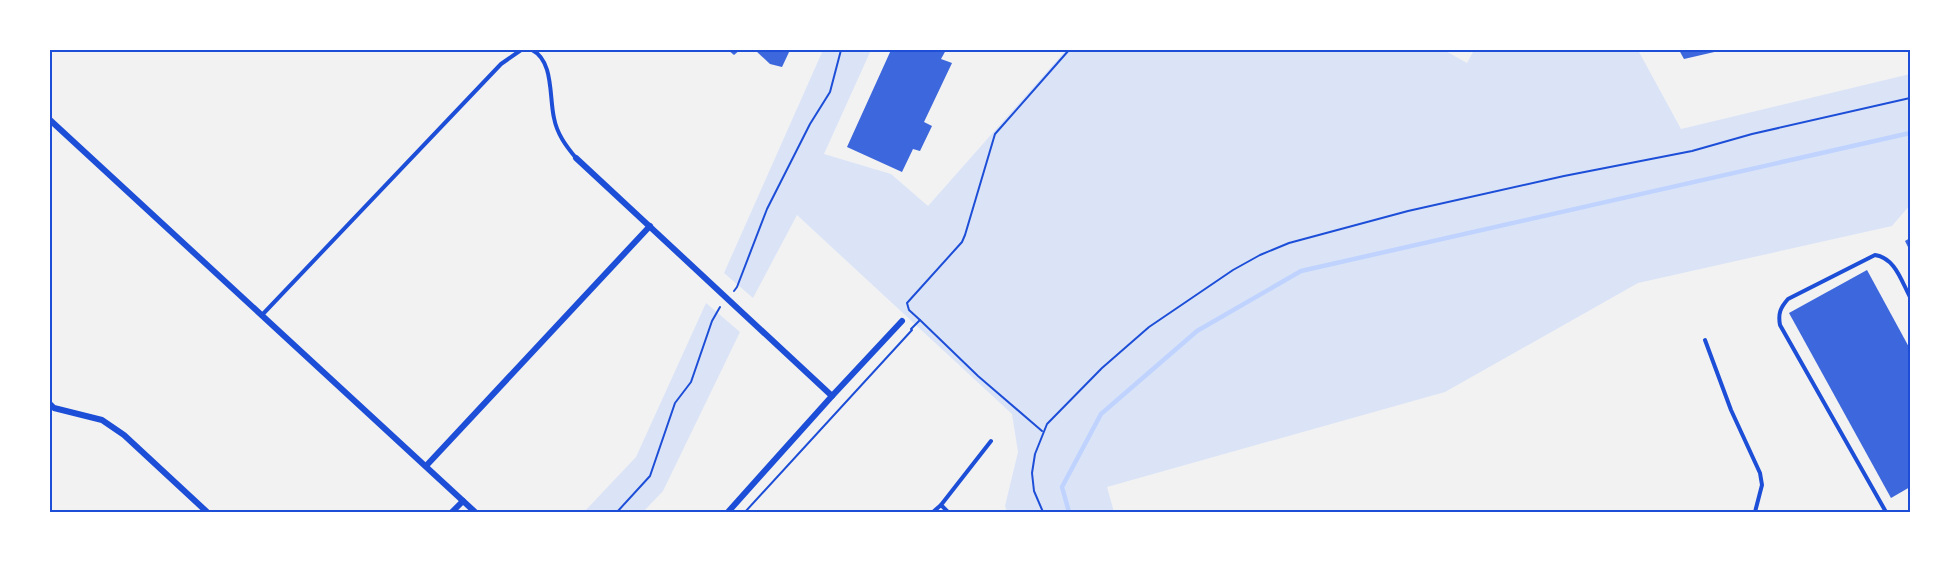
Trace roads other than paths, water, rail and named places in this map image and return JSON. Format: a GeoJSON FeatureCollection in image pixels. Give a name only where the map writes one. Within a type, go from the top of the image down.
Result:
{"type":"FeatureCollection","features":[{"type":"Feature","properties":{"kind":"street"},"geometry":{"type":"LineString","coordinates":[[50,120],[475,513]]}},
{"type":"Feature","properties":{"kind":"street"},"geometry":{"type":"LineString","coordinates":[[576,158],[832,396]]}},
{"type":"Feature","properties":{"kind":"street"},"geometry":{"type":"LineString","coordinates":[[426,466],[650,226]]}},
{"type":"Feature","properties":{"kind":"street"},"geometry":{"type":"LineString","coordinates":[[728,513],[902,321]]}},
{"type":"Feature","properties":{"kind":"street"},"geometry":{"type":"LineString","coordinates":[[50,404],[54,408],[102,420],[124,435],[207,513]]}},
{"type":"Feature","properties":{"kind":"street"},"geometry":{"type":"LineString","coordinates":[[452,513],[462,501]]}},
{"type":"Feature","properties":{"kind":"lane"},"geometry":{"type":"LineString","coordinates":[[262,315],[501,64],[521,50]]}},
{"type":"Feature","properties":{"kind":"lane"},"geometry":{"type":"LineString","coordinates":[[532,50],[538,53],[548,74],[554,119],[563,141],[576,158]]}},
{"type":"Feature","properties":{"kind":"lane"},"geometry":{"type":"LineString","coordinates":[[1886,513],[1780,325],[1779,317],[1781,308],[1788,299],[1875,255],[1884,256],[1891,261],[1911,297]]}},
{"type":"Feature","properties":{"kind":"lane"},"geometry":{"type":"LineString","coordinates":[[1705,340],[1731,410],[1760,473],[1762,485],[1755,513]]}},
{"type":"Feature","properties":{"kind":"lane"},"geometry":{"type":"LineString","coordinates":[[933,513],[991,441]]}},
{"type":"Feature","properties":{"kind":"lane"},"geometry":{"type":"LineString","coordinates":[[941,505],[948,513]]}},
{"type":"Feature","properties":{"kind":"waterway"},"geometry":{"type":"LineString","coordinates":[[1069,512],[1062,487],[1101,414],[1197,331],[1301,271],[1910,133]]}}]}
